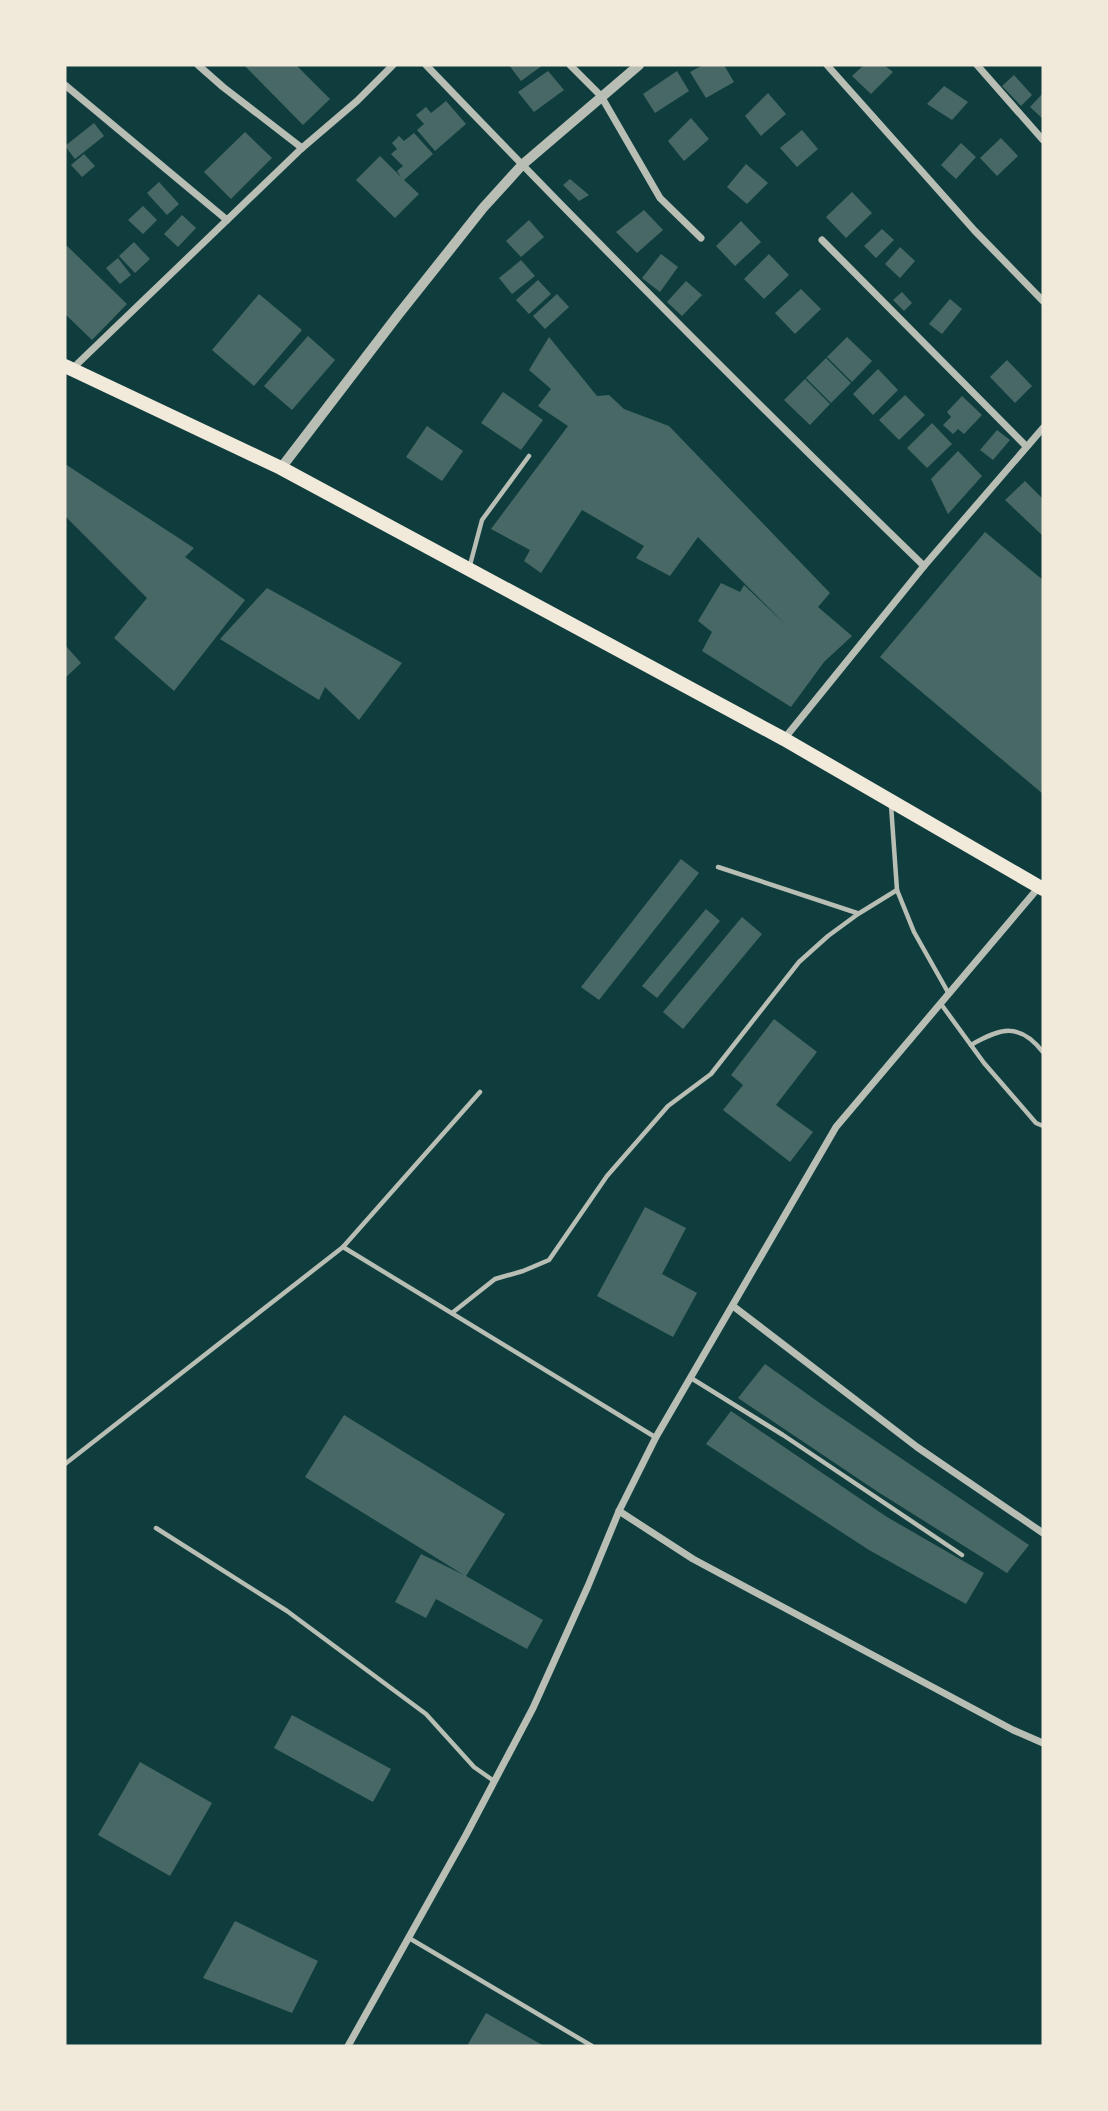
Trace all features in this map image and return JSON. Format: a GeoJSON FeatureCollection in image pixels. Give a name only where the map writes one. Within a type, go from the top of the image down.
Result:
{"type":"FeatureCollection","features":[{"type":"Feature","properties":{"kind":"main road"},"geometry":{"type":"LineString","coordinates":[[68,368],[281,468],[784,739],[1042,886]]}},
{"type":"Feature","properties":{"kind":"street"},"geometry":{"type":"LineString","coordinates":[[198,65],[302,148]]}},
{"type":"Feature","properties":{"kind":"street"},"geometry":{"type":"LineString","coordinates":[[68,368],[302,148],[357,102],[393,65]]}},
{"type":"Feature","properties":{"kind":"street"},"geometry":{"type":"LineString","coordinates":[[426,65],[772,418],[924,566]]}},
{"type":"Feature","properties":{"kind":"street"},"geometry":{"type":"LineString","coordinates":[[570,65],[601,96],[660,198],[701,239]]}},
{"type":"Feature","properties":{"kind":"street"},"geometry":{"type":"LineString","coordinates":[[281,468],[483,208],[522,165],[639,65]]}},
{"type":"Feature","properties":{"kind":"street"},"geometry":{"type":"LineString","coordinates":[[827,65],[974,230],[1043,301]]}},
{"type":"Feature","properties":{"kind":"street"},"geometry":{"type":"LineString","coordinates":[[977,65],[1043,140]]}},
{"type":"Feature","properties":{"kind":"street"},"geometry":{"type":"LineString","coordinates":[[65,85],[228,219]]}},
{"type":"Feature","properties":{"kind":"street"},"geometry":{"type":"LineString","coordinates":[[822,240],[1026,446]]}},
{"type":"Feature","properties":{"kind":"street"},"geometry":{"type":"LineString","coordinates":[[784,739],[924,566],[1043,428]]}},
{"type":"Feature","properties":{"kind":"street"},"geometry":{"type":"LineString","coordinates":[[348,2046],[495,1781],[538,1696],[589,1587],[619,1511],[656,1437],[836,1127],[1042,886]]}},
{"type":"Feature","properties":{"kind":"street"},"geometry":{"type":"LineString","coordinates":[[733,1306],[917,1447],[1043,1533]]}},
{"type":"Feature","properties":{"kind":"street"},"geometry":{"type":"LineString","coordinates":[[619,1511],[693,1559],[1013,1730],[1043,1743]]}},
{"type":"Feature","properties":{"kind":"lane"},"geometry":{"type":"LineString","coordinates":[[469,569],[482,520],[529,456]]}},
{"type":"Feature","properties":{"kind":"lane"},"geometry":{"type":"LineString","coordinates":[[891,801],[897,890],[914,932],[950,995]]}},
{"type":"Feature","properties":{"kind":"lane"},"geometry":{"type":"LineString","coordinates":[[718,867],[858,914]]}},
{"type":"Feature","properties":{"kind":"lane"},"geometry":{"type":"LineString","coordinates":[[452,1313],[495,1279],[523,1271],[549,1259],[607,1177],[668,1106],[711,1073],[799,962],[828,936],[897,890]]}},
{"type":"Feature","properties":{"kind":"lane"},"geometry":{"type":"LineString","coordinates":[[941,1004],[984,1063],[1036,1122],[1043,1126]]}},
{"type":"Feature","properties":{"kind":"lane"},"geometry":{"type":"LineString","coordinates":[[971,1045],[987,1035],[1003,1030],[1018,1031],[1035,1041],[1043,1052]]}},
{"type":"Feature","properties":{"kind":"lane"},"geometry":{"type":"LineString","coordinates":[[65,1464],[343,1247],[480,1092]]}},
{"type":"Feature","properties":{"kind":"lane"},"geometry":{"type":"LineString","coordinates":[[343,1247],[656,1437]]}},
{"type":"Feature","properties":{"kind":"lane"},"geometry":{"type":"LineString","coordinates":[[691,1378],[783,1435],[962,1555]]}},
{"type":"Feature","properties":{"kind":"lane"},"geometry":{"type":"LineString","coordinates":[[156,1528],[287,1612],[426,1714],[474,1767],[495,1781]]}},
{"type":"Feature","properties":{"kind":"lane"},"geometry":{"type":"LineString","coordinates":[[408,1937],[592,2046]]}},
{"type":"Feature","properties":{"kind":"building"},"geometry":{"type":"Polygon","coordinates":[[[244,65],[296,65],[330,99],[303,125],[244,65]]]}},
{"type":"Feature","properties":{"kind":"building"},"geometry":{"type":"Polygon","coordinates":[[[509,65],[543,65],[521,81],[509,65]]]}},
{"type":"Feature","properties":{"kind":"building"},"geometry":{"type":"Polygon","coordinates":[[[703,65],[724,65],[734,82],[706,98],[690,72],[703,65]]]}},
{"type":"Feature","properties":{"kind":"building"},"geometry":{"type":"Polygon","coordinates":[[[864,65],[884,65],[893,72],[871,94],[852,76],[864,65]]]}},
{"type":"Feature","properties":{"kind":"building"},"geometry":{"type":"Polygon","coordinates":[[[548,71],[564,90],[534,112],[518,92],[548,71]]]}},
{"type":"Feature","properties":{"kind":"building"},"geometry":{"type":"Polygon","coordinates":[[[677,71],[689,91],[655,113],[643,94],[677,71]]]}},
{"type":"Feature","properties":{"kind":"building"},"geometry":{"type":"Polygon","coordinates":[[[1014,75],[1032,95],[1021,106],[1002,86],[1014,75]]]}},
{"type":"Feature","properties":{"kind":"building"},"geometry":{"type":"Polygon","coordinates":[[[944,86],[968,102],[952,120],[927,104],[944,86]]]}},
{"type":"Feature","properties":{"kind":"building"},"geometry":{"type":"Polygon","coordinates":[[[768,93],[786,114],[761,136],[745,116],[768,93]]]}},
{"type":"Feature","properties":{"kind":"building"},"geometry":{"type":"Polygon","coordinates":[[[1043,93],[1043,119],[1030,107],[1043,93]]]}},
{"type":"Feature","properties":{"kind":"building"},"geometry":{"type":"Polygon","coordinates":[[[446,101],[466,124],[435,151],[417,130],[424,124],[416,115],[426,107],[431,113],[446,101]]]}},
{"type":"Feature","properties":{"kind":"building"},"geometry":{"type":"Polygon","coordinates":[[[691,118],[709,139],[684,161],[668,141],[691,118]]]}},
{"type":"Feature","properties":{"kind":"building"},"geometry":{"type":"Polygon","coordinates":[[[94,123],[104,136],[75,159],[65,146],[94,123]]]}},
{"type":"Feature","properties":{"kind":"building"},"geometry":{"type":"Polygon","coordinates":[[[802,130],[818,149],[797,167],[780,148],[802,130]]]}},
{"type":"Feature","properties":{"kind":"building"},"geometry":{"type":"Polygon","coordinates":[[[245,132],[272,158],[231,199],[204,172],[245,132]]]}},
{"type":"Feature","properties":{"kind":"building"},"geometry":{"type":"Polygon","coordinates":[[[414,133],[433,154],[404,180],[419,194],[395,218],[356,180],[380,156],[401,177],[397,171],[403,166],[391,154],[397,149],[392,143],[399,136],[404,141],[414,133]]]}},
{"type":"Feature","properties":{"kind":"building"},"geometry":{"type":"Polygon","coordinates":[[[1001,138],[1018,156],[997,176],[980,158],[1001,138]]]}},
{"type":"Feature","properties":{"kind":"building"},"geometry":{"type":"Polygon","coordinates":[[[961,143],[976,157],[956,179],[941,165],[961,143]]]}},
{"type":"Feature","properties":{"kind":"building"},"geometry":{"type":"Polygon","coordinates":[[[84,154],[95,166],[82,177],[71,165],[84,154]]]}},
{"type":"Feature","properties":{"kind":"building"},"geometry":{"type":"Polygon","coordinates":[[[746,164],[768,183],[747,204],[727,187],[746,164]]]}},
{"type":"Feature","properties":{"kind":"building"},"geometry":{"type":"Polygon","coordinates":[[[570,179],[589,195],[579,201],[563,185],[570,179]]]}},
{"type":"Feature","properties":{"kind":"building"},"geometry":{"type":"Polygon","coordinates":[[[159,182],[179,204],[167,215],[147,193],[159,182]]]}},
{"type":"Feature","properties":{"kind":"building"},"geometry":{"type":"Polygon","coordinates":[[[852,192],[872,213],[846,238],[826,217],[852,192]]]}},
{"type":"Feature","properties":{"kind":"building"},"geometry":{"type":"Polygon","coordinates":[[[143,206],[157,220],[143,234],[128,220],[143,206]]]}},
{"type":"Feature","properties":{"kind":"building"},"geometry":{"type":"Polygon","coordinates":[[[644,210],[663,230],[637,253],[616,232],[644,210]]]}},
{"type":"Feature","properties":{"kind":"building"},"geometry":{"type":"Polygon","coordinates":[[[182,215],[196,228],[178,247],[164,234],[182,215]]]}},
{"type":"Feature","properties":{"kind":"building"},"geometry":{"type":"Polygon","coordinates":[[[529,220],[544,237],[521,257],[506,241],[529,220]]]}},
{"type":"Feature","properties":{"kind":"building"},"geometry":{"type":"Polygon","coordinates":[[[741,221],[761,242],[735,266],[716,246],[741,221]]]}},
{"type":"Feature","properties":{"kind":"building"},"geometry":{"type":"Polygon","coordinates":[[[882,229],[894,240],[876,258],[864,246],[882,229]]]}},
{"type":"Feature","properties":{"kind":"building"},"geometry":{"type":"Polygon","coordinates":[[[134,242],[150,259],[135,273],[119,256],[134,242]]]}},
{"type":"Feature","properties":{"kind":"building"},"geometry":{"type":"Polygon","coordinates":[[[65,244],[127,304],[92,340],[65,314],[65,244]]]}},
{"type":"Feature","properties":{"kind":"building"},"geometry":{"type":"Polygon","coordinates":[[[900,247],[915,261],[900,278],[885,264],[900,247]]]}},
{"type":"Feature","properties":{"kind":"building"},"geometry":{"type":"Polygon","coordinates":[[[661,254],[678,267],[660,292],[642,278],[661,254]]]}},
{"type":"Feature","properties":{"kind":"building"},"geometry":{"type":"Polygon","coordinates":[[[769,254],[789,275],[764,299],[744,279],[769,254]]]}},
{"type":"Feature","properties":{"kind":"building"},"geometry":{"type":"Polygon","coordinates":[[[118,258],[131,275],[120,284],[106,268],[118,258]]]}},
{"type":"Feature","properties":{"kind":"building"},"geometry":{"type":"Polygon","coordinates":[[[521,260],[535,276],[512,294],[499,278],[521,260]]]}},
{"type":"Feature","properties":{"kind":"building"},"geometry":{"type":"Polygon","coordinates":[[[538,280],[551,294],[529,314],[516,300],[538,280]]]}},
{"type":"Feature","properties":{"kind":"building"},"geometry":{"type":"Polygon","coordinates":[[[686,281],[702,295],[682,316],[667,302],[686,281]]]}},
{"type":"Feature","properties":{"kind":"building"},"geometry":{"type":"Polygon","coordinates":[[[801,289],[821,309],[795,334],[775,313],[801,289]]]}},
{"type":"Feature","properties":{"kind":"building"},"geometry":{"type":"Polygon","coordinates":[[[902,292],[912,303],[904,311],[893,300],[902,292]]]}},
{"type":"Feature","properties":{"kind":"building"},"geometry":{"type":"Polygon","coordinates":[[[259,294],[302,330],[254,386],[212,350],[259,294]]]}},
{"type":"Feature","properties":{"kind":"building"},"geometry":{"type":"Polygon","coordinates":[[[557,294],[569,307],[545,329],[533,316],[557,294]]]}},
{"type":"Feature","properties":{"kind":"building"},"geometry":{"type":"Polygon","coordinates":[[[950,299],[962,309],[942,334],[929,324],[950,299]]]}},
{"type":"Feature","properties":{"kind":"building"},"geometry":{"type":"Polygon","coordinates":[[[308,336],[335,360],[292,410],[264,386],[308,336]]]}},
{"type":"Feature","properties":{"kind":"building"},"geometry":{"type":"Polygon","coordinates":[[[549,337],[597,396],[609,395],[624,409],[669,426],[830,593],[818,607],[852,636],[824,662],[791,707],[702,651],[712,632],[698,621],[721,583],[740,592],[744,585],[786,625],[698,537],[670,576],[636,558],[644,546],[582,510],[541,573],[524,561],[530,550],[491,529],[568,426],[538,406],[551,389],[529,370],[549,337]]]}},
{"type":"Feature","properties":{"kind":"building"},"geometry":{"type":"Polygon","coordinates":[[[847,337],[872,361],[852,382],[827,357],[847,337]]]}},
{"type":"Feature","properties":{"kind":"building"},"geometry":{"type":"Polygon","coordinates":[[[826,358],[851,383],[831,403],[806,378],[826,358]]]}},
{"type":"Feature","properties":{"kind":"building"},"geometry":{"type":"Polygon","coordinates":[[[1007,360],[1032,386],[1015,403],[990,377],[1007,360]]]}},
{"type":"Feature","properties":{"kind":"building"},"geometry":{"type":"Polygon","coordinates":[[[878,369],[898,390],[873,415],[853,394],[878,369]]]}},
{"type":"Feature","properties":{"kind":"building"},"geometry":{"type":"Polygon","coordinates":[[[805,379],[830,404],[810,425],[784,400],[805,379]]]}},
{"type":"Feature","properties":{"kind":"building"},"geometry":{"type":"Polygon","coordinates":[[[503,392],[543,420],[521,450],[481,423],[503,392]]]}},
{"type":"Feature","properties":{"kind":"building"},"geometry":{"type":"Polygon","coordinates":[[[905,395],[925,415],[899,440],[879,420],[905,395]]]}},
{"type":"Feature","properties":{"kind":"building"},"geometry":{"type":"Polygon","coordinates":[[[962,396],[982,415],[964,434],[958,429],[953,434],[943,425],[951,417],[947,412],[962,396]]]}},
{"type":"Feature","properties":{"kind":"building"},"geometry":{"type":"Polygon","coordinates":[[[932,423],[952,444],[927,468],[907,448],[932,423]]]}},
{"type":"Feature","properties":{"kind":"building"},"geometry":{"type":"Polygon","coordinates":[[[427,426],[463,451],[442,481],[406,457],[427,426]]]}},
{"type":"Feature","properties":{"kind":"building"},"geometry":{"type":"Polygon","coordinates":[[[997,430],[1010,440],[993,460],[980,450],[997,430]]]}},
{"type":"Feature","properties":{"kind":"building"},"geometry":{"type":"Polygon","coordinates":[[[958,451],[982,476],[948,514],[931,479],[958,451]]]}},
{"type":"Feature","properties":{"kind":"building"},"geometry":{"type":"Polygon","coordinates":[[[65,464],[194,548],[185,557],[245,600],[174,691],[114,638],[147,598],[65,516],[65,464]]]}},
{"type":"Feature","properties":{"kind":"building"},"geometry":{"type":"Polygon","coordinates":[[[1025,481],[1043,499],[1043,536],[1005,500],[1025,481]]]}},
{"type":"Feature","properties":{"kind":"building"},"geometry":{"type":"Polygon","coordinates":[[[985,532],[1043,580],[1043,794],[880,657],[985,532]]]}},
{"type":"Feature","properties":{"kind":"building"},"geometry":{"type":"Polygon","coordinates":[[[267,588],[402,663],[359,720],[325,687],[319,700],[220,639],[267,588]]]}},
{"type":"Feature","properties":{"kind":"building"},"geometry":{"type":"Polygon","coordinates":[[[65,645],[81,663],[65,678],[65,645]]]}},
{"type":"Feature","properties":{"kind":"building"},"geometry":{"type":"Polygon","coordinates":[[[681,859],[699,873],[599,1000],[581,987],[681,859]]]}},
{"type":"Feature","properties":{"kind":"building"},"geometry":{"type":"Polygon","coordinates":[[[706,909],[720,921],[657,998],[642,986],[706,909]]]}},
{"type":"Feature","properties":{"kind":"building"},"geometry":{"type":"Polygon","coordinates":[[[742,917],[762,934],[683,1029],[663,1012],[742,917]]]}},
{"type":"Feature","properties":{"kind":"building"},"geometry":{"type":"Polygon","coordinates":[[[774,1019],[817,1052],[776,1105],[813,1132],[790,1162],[723,1110],[743,1085],[731,1075],[774,1019]]]}},
{"type":"Feature","properties":{"kind":"building"},"geometry":{"type":"Polygon","coordinates":[[[645,1207],[686,1228],[662,1274],[697,1293],[673,1337],[597,1296],[645,1207]]]}},
{"type":"Feature","properties":{"kind":"building"},"geometry":{"type":"Polygon","coordinates":[[[765,1364],[1029,1545],[1007,1573],[878,1492],[738,1398],[765,1364]]]}},
{"type":"Feature","properties":{"kind":"building"},"geometry":{"type":"Polygon","coordinates":[[[731,1411],[887,1517],[984,1573],[966,1604],[869,1550],[706,1444],[731,1411]]]}},
{"type":"Feature","properties":{"kind":"building"},"geometry":{"type":"Polygon","coordinates":[[[344,1415],[505,1514],[466,1576],[543,1620],[527,1649],[436,1599],[426,1618],[395,1602],[421,1554],[464,1575],[305,1477],[344,1415]]]}},
{"type":"Feature","properties":{"kind":"building"},"geometry":{"type":"Polygon","coordinates":[[[292,1715],[391,1769],[373,1802],[274,1748],[292,1715]]]}},
{"type":"Feature","properties":{"kind":"building"},"geometry":{"type":"Polygon","coordinates":[[[140,1762],[212,1803],[170,1876],[98,1835],[140,1762]]]}},
{"type":"Feature","properties":{"kind":"building"},"geometry":{"type":"Polygon","coordinates":[[[235,1921],[318,1961],[292,2013],[203,1978],[235,1921]]]}},
{"type":"Feature","properties":{"kind":"building"},"geometry":{"type":"Polygon","coordinates":[[[486,2013],[544,2046],[467,2046],[486,2013]]]}}]}
